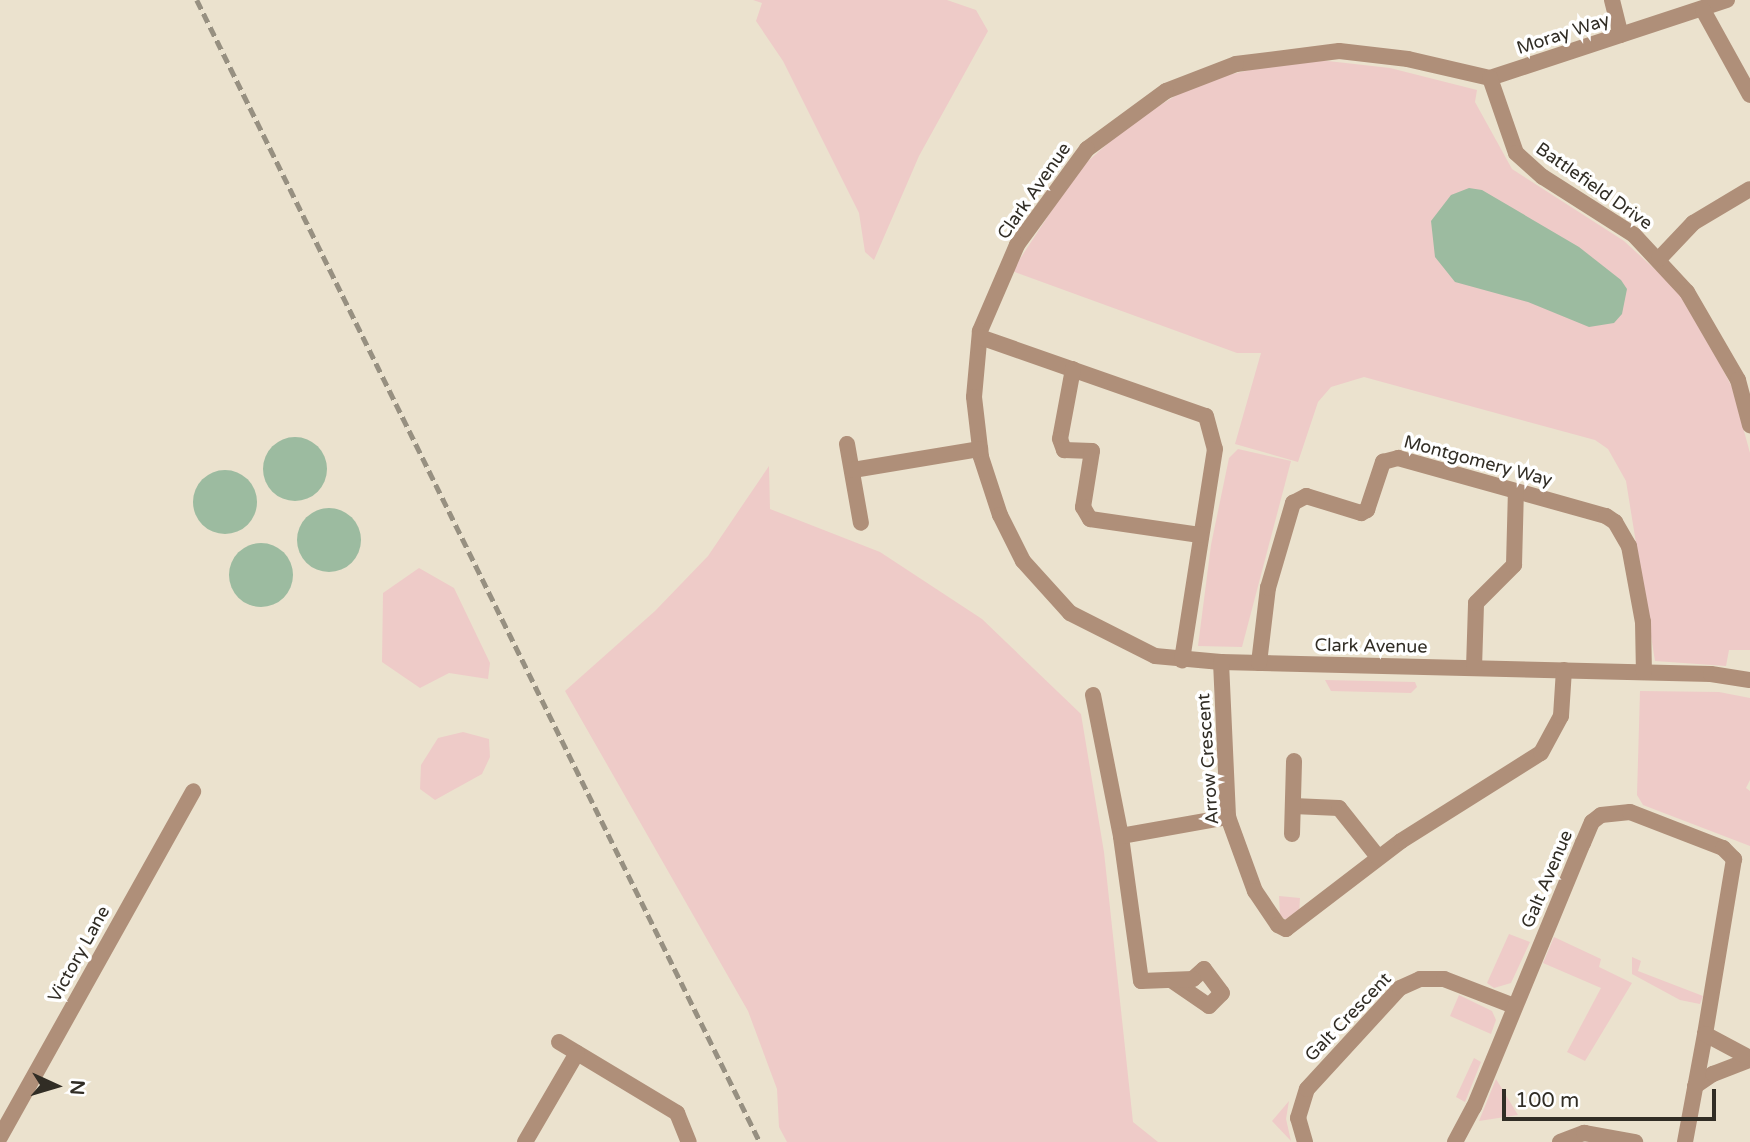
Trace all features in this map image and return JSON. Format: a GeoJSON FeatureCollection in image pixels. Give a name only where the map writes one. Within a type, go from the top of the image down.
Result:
{"type":"FeatureCollection","features":[{"type":"Feature","properties":{"kind":"street"},"geometry":{"type":"LineString","coordinates":[[1612,0],[1621,35]]}},
{"type":"Feature","properties":{"kind":"street","name":"Moray Way"},"geometry":{"type":"LineString","coordinates":[[1490,78],[1727,0]]}},
{"type":"Feature","properties":{"kind":"street"},"geometry":{"type":"LineString","coordinates":[[1703,10],[1744,71],[1750,94]]}},
{"type":"Feature","properties":{"kind":"street","name":"Clark Avenue"},"geometry":{"type":"LineString","coordinates":[[1490,78],[1408,59],[1339,51],[1236,64],[1166,91],[1087,149],[1017,245],[995,289],[980,337],[974,397],[980,449],[1000,515],[1023,561],[1066,611],[1155,656],[1221,662],[1644,672],[1750,680]]}},
{"type":"Feature","properties":{"kind":"street","name":"Battlefield Drive"},"geometry":{"type":"LineString","coordinates":[[1490,78],[1516,153],[1543,177],[1634,235],[1659,259],[1722,347],[1738,380],[1750,425]]}},
{"type":"Feature","properties":{"kind":"street"},"geometry":{"type":"LineString","coordinates":[[1659,259],[1693,223],[1750,189]]}},
{"type":"Feature","properties":{"kind":"street"},"geometry":{"type":"LineString","coordinates":[[980,337],[1206,416],[1213,430],[1215,449],[1182,660]]}},
{"type":"Feature","properties":{"kind":"street"},"geometry":{"type":"LineString","coordinates":[[1073,369],[1060,439],[1064,450],[1092,452],[1083,507],[1090,519],[1200,535]]}},
{"type":"Feature","properties":{"kind":"street"},"geometry":{"type":"LineString","coordinates":[[848,444],[861,523]]}},
{"type":"Feature","properties":{"kind":"street"},"geometry":{"type":"LineString","coordinates":[[853,470],[980,449]]}},
{"type":"Feature","properties":{"kind":"street","name":"Montgomery Way"},"geometry":{"type":"LineString","coordinates":[[1259,663],[1276,557],[1299,498],[1362,513],[1367,510],[1384,462],[1391,458],[1606,516],[1625,533],[1643,622],[1644,672]]}},
{"type":"Feature","properties":{"kind":"street"},"geometry":{"type":"LineString","coordinates":[[1475,668],[1476,603],[1514,565],[1516,491]]}},
{"type":"Feature","properties":{"kind":"street","name":"Arrow Crescent"},"geometry":{"type":"LineString","coordinates":[[1221,662],[1228,817],[1255,891],[1278,925],[1286,929],[1378,857],[1541,753],[1561,716],[1563,670]]}},
{"type":"Feature","properties":{"kind":"street"},"geometry":{"type":"LineString","coordinates":[[1093,695],[1121,836],[1135,925],[1137,975],[1141,981],[1171,980]]}},
{"type":"Feature","properties":{"kind":"street"},"geometry":{"type":"LineString","coordinates":[[1292,834],[1294,761]]}},
{"type":"Feature","properties":{"kind":"street","name":"Victory Lane"},"geometry":{"type":"LineString","coordinates":[[0,1136],[193,791]]}},
{"type":"Feature","properties":{"kind":"street"},"geometry":{"type":"LineString","coordinates":[[1293,806],[1339,808],[1378,857]]}},
{"type":"Feature","properties":{"kind":"street","name":"Galt Avenue"},"geometry":{"type":"LineString","coordinates":[[1455,1142],[1592,822],[1615,810],[1630,812],[1723,848],[1734,859],[1705,1034]]}},
{"type":"Feature","properties":{"kind":"street"},"geometry":{"type":"LineString","coordinates":[[1121,836],[1228,817]]}},
{"type":"Feature","properties":{"kind":"street","name":"Galt Crescent"},"geometry":{"type":"LineString","coordinates":[[1305,1142],[1298,1118],[1307,1089],[1410,982],[1444,979],[1514,1006]]}},
{"type":"Feature","properties":{"kind":"street"},"geometry":{"type":"LineString","coordinates":[[1685,1142],[1705,1034],[1750,1059]]}},
{"type":"Feature","properties":{"kind":"street"},"geometry":{"type":"LineString","coordinates":[[559,1042],[677,1114],[689,1142]]}},
{"type":"Feature","properties":{"kind":"street"},"geometry":{"type":"LineString","coordinates":[[525,1142],[577,1053]]}},
{"type":"Feature","properties":{"kind":"street"},"geometry":{"type":"LineString","coordinates":[[1695,1086],[1729,1066],[1750,1059]]}},
{"type":"Feature","properties":{"kind":"street"},"geometry":{"type":"LineString","coordinates":[[1560,1142],[1584,1133],[1635,1142]]}},
{"type":"Feature","properties":{"kind":"shaded area"},"geometry":{"type":"Polygon","coordinates":[[[753,0],[947,0],[976,10],[988,31],[919,156],[874,260],[865,252],[859,213],[783,61],[756,21],[762,3],[753,0]]]}},
{"type":"Feature","properties":{"kind":"shaded area"},"geometry":{"type":"Polygon","coordinates":[[[1301,58],[1390,68],[1477,90],[1475,102],[1512,169],[1624,241],[1671,284],[1692,310],[1732,387],[1750,453],[1750,650],[1729,650],[1726,666],[1655,661],[1626,481],[1608,449],[1595,440],[1364,377],[1331,387],[1318,402],[1298,462],[1235,444],[1261,353],[1237,353],[1012,271],[1079,169],[1131,123],[1198,82],[1301,58]]]}},
{"type":"Feature","properties":{"kind":"shaded area"},"geometry":{"type":"Polygon","coordinates":[[[1469,188],[1482,190],[1579,247],[1621,280],[1627,289],[1622,314],[1614,323],[1589,327],[1528,302],[1455,282],[1435,257],[1431,221],[1451,195],[1469,188]]]}},
{"type":"Feature","properties":{"kind":"shaded area"},"geometry":{"type":"Polygon","coordinates":[[[289,437],[301,437],[318,446],[325,457],[325,481],[318,492],[301,501],[289,501],[277,496],[268,487],[263,475],[263,463],[268,451],[277,442],[289,437]]]}},
{"type":"Feature","properties":{"kind":"shaded area"},"geometry":{"type":"Polygon","coordinates":[[[1238,449],[1291,461],[1242,647],[1198,646],[1211,545],[1229,458],[1238,449]]]}},
{"type":"Feature","properties":{"kind":"shaded area"},"geometry":{"type":"Polygon","coordinates":[[[769,466],[770,509],[880,552],[982,619],[1081,714],[1104,852],[1133,1122],[1158,1142],[787,1142],[779,1127],[777,1089],[748,1011],[565,691],[655,611],[708,556],[769,466]]]}},
{"type":"Feature","properties":{"kind":"shaded area"},"geometry":{"type":"Polygon","coordinates":[[[219,470],[231,470],[248,479],[255,490],[255,514],[248,525],[231,534],[219,534],[207,529],[198,520],[193,508],[193,496],[198,484],[207,475],[219,470]]]}},
{"type":"Feature","properties":{"kind":"shaded area"},"geometry":{"type":"Polygon","coordinates":[[[323,508],[335,508],[352,517],[359,528],[359,552],[352,563],[335,572],[323,572],[311,567],[302,558],[297,546],[297,534],[302,522],[311,513],[323,508]]]}},
{"type":"Feature","properties":{"kind":"shaded area"},"geometry":{"type":"Polygon","coordinates":[[[255,543],[267,543],[284,552],[291,563],[291,587],[284,598],[267,607],[255,607],[243,602],[234,593],[229,581],[229,569],[234,557],[243,548],[255,543]]]}},
{"type":"Feature","properties":{"kind":"shaded area"},"geometry":{"type":"Polygon","coordinates":[[[419,568],[454,588],[490,663],[488,679],[449,673],[420,688],[382,662],[383,593],[419,568]]]}},
{"type":"Feature","properties":{"kind":"shaded area"},"geometry":{"type":"Polygon","coordinates":[[[1325,680],[1415,682],[1417,687],[1411,693],[1331,691],[1325,680]]]}},
{"type":"Feature","properties":{"kind":"shaded area"},"geometry":{"type":"Polygon","coordinates":[[[1640,691],[1719,692],[1750,698],[1750,780],[1746,788],[1750,791],[1750,846],[1643,805],[1637,795],[1640,691]]]}},
{"type":"Feature","properties":{"kind":"shaded area"},"geometry":{"type":"Polygon","coordinates":[[[463,732],[489,739],[490,757],[482,774],[435,800],[420,789],[421,765],[438,738],[463,732]]]}},
{"type":"Feature","properties":{"kind":"shaded area"},"geometry":{"type":"Polygon","coordinates":[[[1279,896],[1300,898],[1299,915],[1288,920],[1280,917],[1279,896]]]}},
{"type":"Feature","properties":{"kind":"shaded area"},"geometry":{"type":"Polygon","coordinates":[[[1509,934],[1530,942],[1511,983],[1494,988],[1487,983],[1509,934]]]}},
{"type":"Feature","properties":{"kind":"shaded area"},"geometry":{"type":"Polygon","coordinates":[[[1554,937],[1601,959],[1599,967],[1632,983],[1585,1061],[1567,1052],[1601,988],[1543,963],[1554,937]]]}},
{"type":"Feature","properties":{"kind":"shaded area"},"geometry":{"type":"Polygon","coordinates":[[[1632,957],[1641,961],[1638,971],[1703,996],[1700,1004],[1680,1000],[1632,974],[1632,957]]]}},
{"type":"Feature","properties":{"kind":"shaded area"},"geometry":{"type":"Polygon","coordinates":[[[1459,995],[1492,1011],[1496,1020],[1491,1034],[1450,1016],[1459,995]]]}},
{"type":"Feature","properties":{"kind":"shaded area"},"geometry":{"type":"Polygon","coordinates":[[[1474,1058],[1481,1062],[1465,1102],[1456,1097],[1474,1058]]]}},
{"type":"Feature","properties":{"kind":"shaded area"},"geometry":{"type":"Polygon","coordinates":[[[1496,1079],[1518,1115],[1479,1121],[1496,1079]]]}},
{"type":"Feature","properties":{"kind":"shaded area"},"geometry":{"type":"Polygon","coordinates":[[[1289,1101],[1286,1119],[1291,1141],[1272,1121],[1289,1101]]]}},
{"type":"Feature","properties":{"kind":"railway"},"geometry":{"type":"LineString","coordinates":[[197,0],[760,1142]]}}]}
